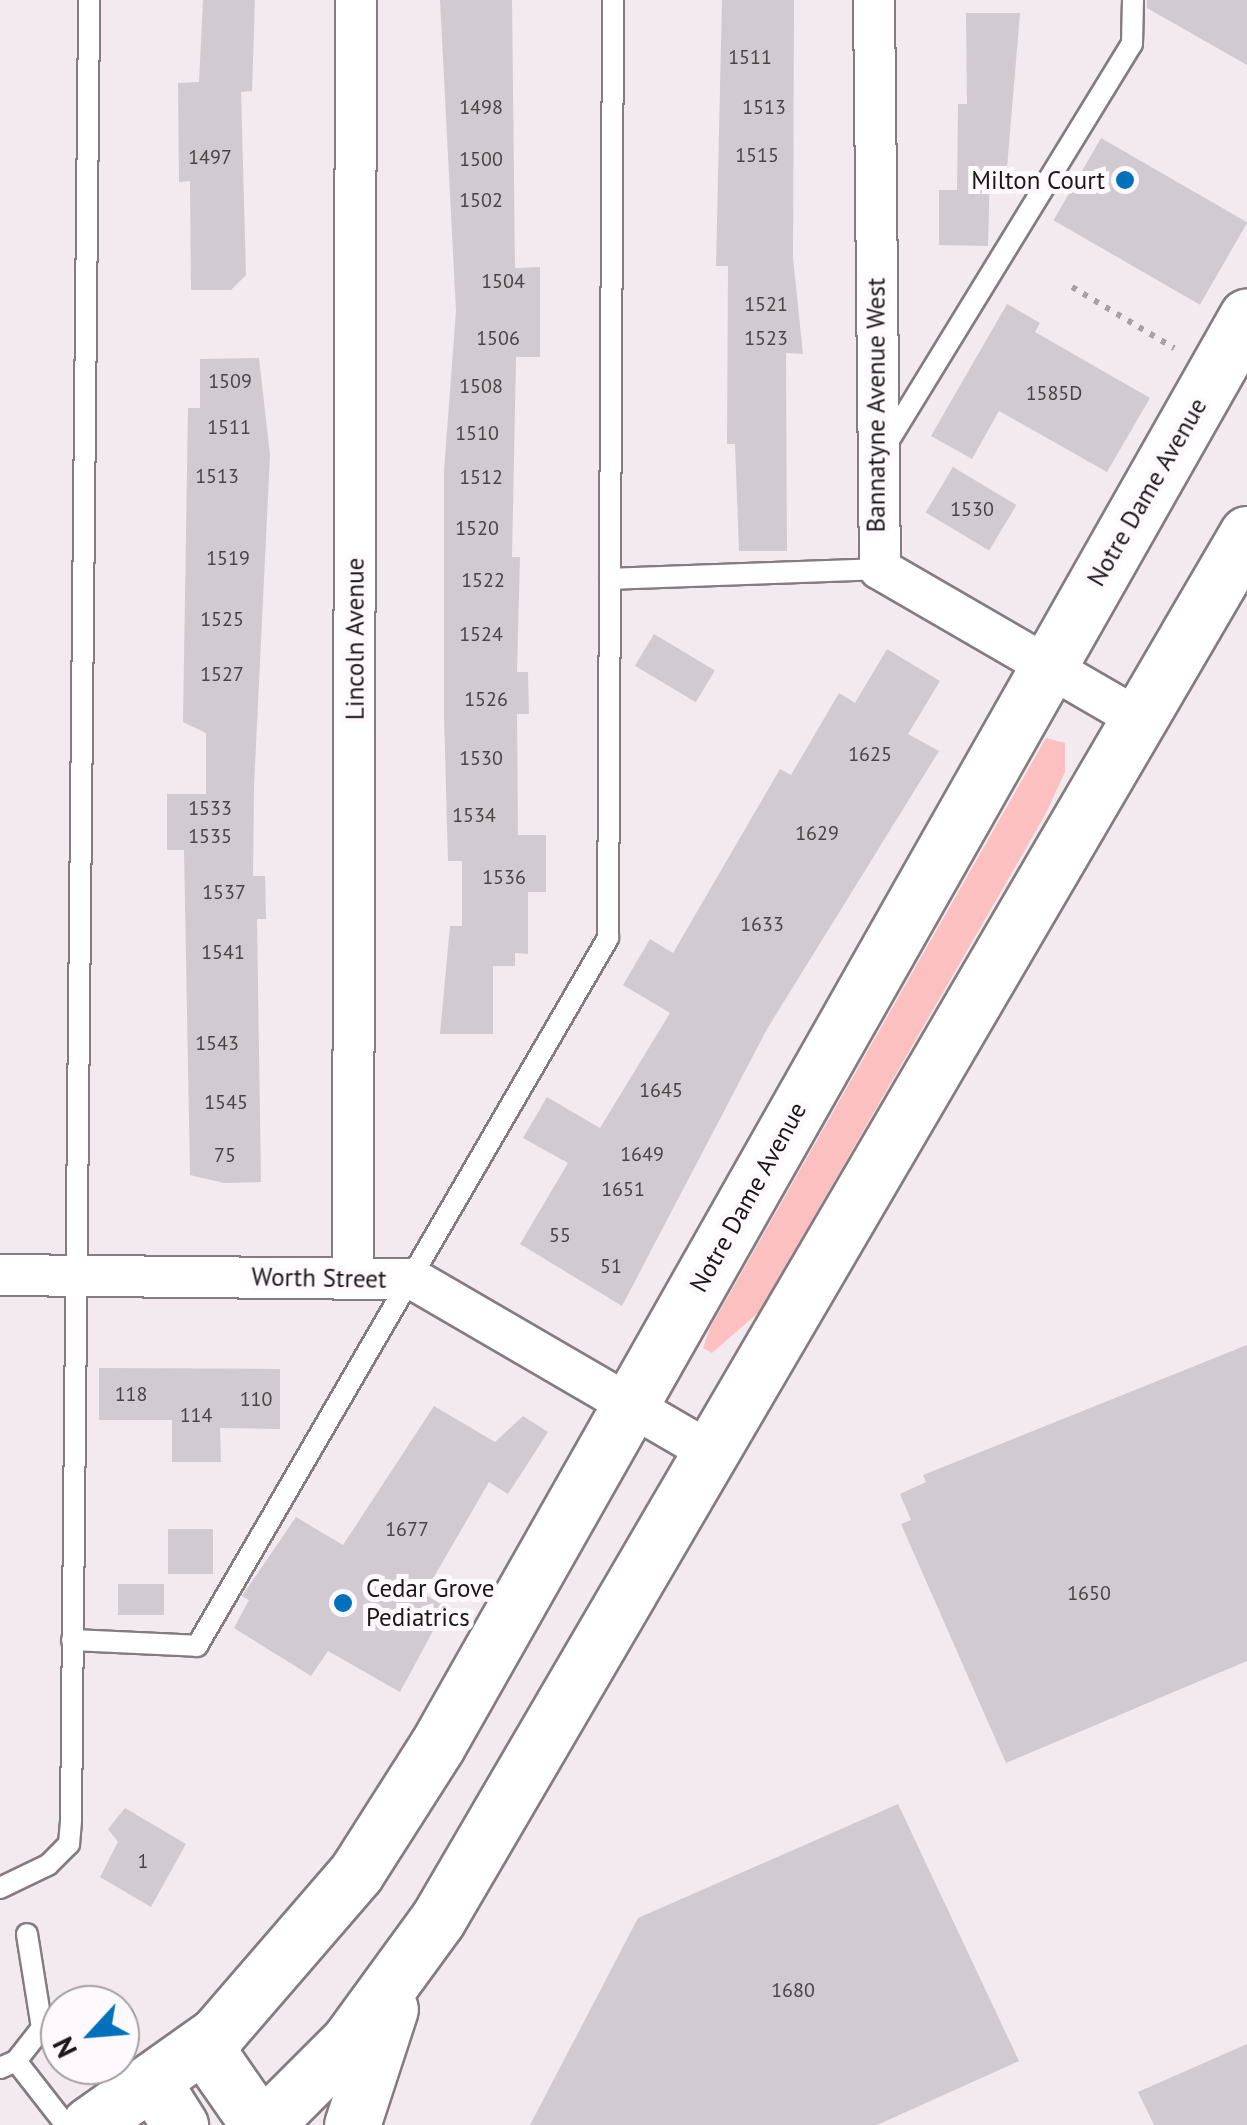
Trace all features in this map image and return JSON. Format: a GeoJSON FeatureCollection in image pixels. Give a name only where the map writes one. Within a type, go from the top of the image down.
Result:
{"type":"FeatureCollection","features":[{"type":"Feature","properties":{"kind":"main road","name":"Notre Dame Avenue"},"geometry":{"type":"LineString","coordinates":[[89,2125],[167,2105],[204,2046],[356,1873],[631,1404],[1247,316]]}},
{"type":"Feature","properties":{"kind":"main road"},"geometry":{"type":"LineString","coordinates":[[204,2046],[262,2125],[349,2041],[407,1963],[1247,534]]}},
{"type":"Feature","properties":{"kind":"main road"},"geometry":{"type":"LineString","coordinates":[[352,2125],[407,1963]]}},
{"type":"Feature","properties":{"kind":"street","name":"Lincoln Avenue"},"geometry":{"type":"LineString","coordinates":[[353,1279],[356,0]]}},
{"type":"Feature","properties":{"kind":"street","name":"Bannatyne Avenue West"},"geometry":{"type":"LineString","coordinates":[[874,0],[880,569],[1140,720]]}},
{"type":"Feature","properties":{"kind":"street","name":"Worth Street"},"geometry":{"type":"LineString","coordinates":[[0,1275],[414,1280],[710,1452]]}},
{"type":"Feature","properties":{"kind":"lane"},"geometry":{"type":"LineString","coordinates":[[0,1888],[69,1844],[79,1276],[89,0]]}},
{"type":"Feature","properties":{"kind":"lane"},"geometry":{"type":"LineString","coordinates":[[72,1640],[197,1646],[414,1280],[608,938],[613,0]]}},
{"type":"Feature","properties":{"kind":"lane"},"geometry":{"type":"LineString","coordinates":[[877,459],[1132,44],[1133,0]]}},
{"type":"Feature","properties":{"kind":"lane"},"geometry":{"type":"LineString","coordinates":[[610,579],[880,569]]}},
{"type":"Feature","properties":{"kind":"lane"},"geometry":{"type":"LineString","coordinates":[[26,1934],[42,2028],[8,2065],[66,2125]]}},
{"type":"Feature","properties":{"kind":"path"},"geometry":{"type":"LineString","coordinates":[[1072,287],[1192,359]]}},
{"type":"Feature","properties":{"kind":"shaded area"},"geometry":{"type":"Polygon","coordinates":[[[1046,738],[1065,743],[1065,772],[1045,815],[759,1312],[712,1353],[703,1348],[710,1328],[1046,738]]]}},
{"type":"Feature","properties":{"kind":"building"},"geometry":{"type":"Polygon","coordinates":[[[203,0],[255,0],[252,91],[241,92],[246,275],[231,290],[191,290],[190,181],[179,182],[178,83],[199,82],[203,0]]]}},
{"type":"Feature","properties":{"kind":"building"},"geometry":{"type":"Polygon","coordinates":[[[440,0],[512,0],[515,268],[540,267],[540,357],[516,357],[512,557],[520,557],[517,672],[528,672],[529,714],[517,714],[518,835],[546,835],[546,892],[528,892],[528,954],[515,953],[515,966],[493,966],[493,1034],[440,1034],[450,926],[462,926],[462,861],[448,861],[444,715],[444,471],[456,311],[440,0]]]}},
{"type":"Feature","properties":{"kind":"building"},"geometry":{"type":"Polygon","coordinates":[[[722,0],[794,0],[793,258],[803,354],[786,353],[787,551],[739,551],[735,444],[727,444],[728,266],[716,266],[722,0]]]}},
{"type":"Feature","properties":{"kind":"building"},"geometry":{"type":"Polygon","coordinates":[[[1147,0],[1247,0],[1247,65],[1147,8],[1147,0]]]}},
{"type":"Feature","properties":{"kind":"building"},"geometry":{"type":"Polygon","coordinates":[[[966,13],[1020,13],[1007,168],[990,168],[988,246],[939,245],[939,190],[957,190],[958,104],[967,104],[966,13]]]}},
{"type":"Feature","properties":{"kind":"building","name":"Milton Court"},"geometry":{"type":"Polygon","coordinates":[[[1101,138],[1247,222],[1200,305],[1054,220],[1101,138]]]}},
{"type":"Feature","properties":{"kind":"building"},"geometry":{"type":"Polygon","coordinates":[[[1007,304],[1040,323],[1035,332],[1150,398],[1107,472],[999,411],[972,459],[931,436],[1007,304]]]}},
{"type":"Feature","properties":{"kind":"building"},"geometry":{"type":"Polygon","coordinates":[[[259,358],[270,455],[254,786],[253,876],[265,876],[266,919],[257,919],[261,1182],[224,1183],[190,1175],[184,850],[167,850],[167,794],[206,794],[206,733],[183,722],[188,408],[200,408],[200,359],[259,358]]]}},
{"type":"Feature","properties":{"kind":"building"},"geometry":{"type":"Polygon","coordinates":[[[953,467],[1016,505],[989,551],[926,512],[953,467]]]}},
{"type":"Feature","properties":{"kind":"building"},"geometry":{"type":"Polygon","coordinates":[[[654,634],[715,671],[696,702],[635,666],[654,634]]]}},
{"type":"Feature","properties":{"kind":"building"},"geometry":{"type":"Polygon","coordinates":[[[887,649],[940,681],[908,734],[939,751],[767,1029],[622,1306],[520,1244],[568,1163],[523,1138],[547,1097],[600,1128],[670,1013],[623,985],[650,939],[673,953],[780,769],[791,775],[839,693],[855,703],[887,649]]]}},
{"type":"Feature","properties":{"kind":"building"},"geometry":{"type":"Polygon","coordinates":[[[1247,1345],[1247,1661],[1006,1763],[901,1524],[911,1520],[900,1494],[926,1482],[923,1475],[1247,1345]]]}},
{"type":"Feature","properties":{"kind":"building"},"geometry":{"type":"Polygon","coordinates":[[[99,1368],[280,1369],[280,1429],[220,1428],[221,1462],[172,1462],[172,1420],[99,1420],[99,1368]]]}},
{"type":"Feature","properties":{"kind":"building"},"geometry":{"type":"Polygon","coordinates":[[[434,1406],[495,1442],[523,1416],[548,1432],[508,1494],[489,1482],[424,1594],[446,1607],[400,1692],[328,1651],[311,1676],[234,1628],[249,1600],[242,1596],[296,1517],[343,1545],[434,1406]]]}},
{"type":"Feature","properties":{"kind":"building"},"geometry":{"type":"Polygon","coordinates":[[[168,1529],[213,1529],[213,1574],[168,1574],[168,1529]]]}},
{"type":"Feature","properties":{"kind":"building"},"geometry":{"type":"Polygon","coordinates":[[[118,1584],[164,1584],[164,1615],[118,1615],[118,1584]]]}},
{"type":"Feature","properties":{"kind":"building"},"geometry":{"type":"Polygon","coordinates":[[[898,1804],[1019,2061],[877,2125],[530,2125],[638,1918],[898,1804]]]}},
{"type":"Feature","properties":{"kind":"building"},"geometry":{"type":"Polygon","coordinates":[[[125,1808],[186,1844],[151,1907],[100,1877],[118,1842],[108,1829],[125,1808]]]}},
{"type":"Feature","properties":{"kind":"building"},"geometry":{"type":"Polygon","coordinates":[[[1247,2044],[1247,2125],[1154,2125],[1138,2092],[1247,2044]]]}},
{"type":"Feature","properties":{"kind":"place","name":"Milton Court"},"geometry":{"type":"Point","coordinates":[1125,180]}},
{"type":"Feature","properties":{"kind":"place","name":"Cedar Grove Pediatrics"},"geometry":{"type":"Point","coordinates":[343,1603]}}]}
